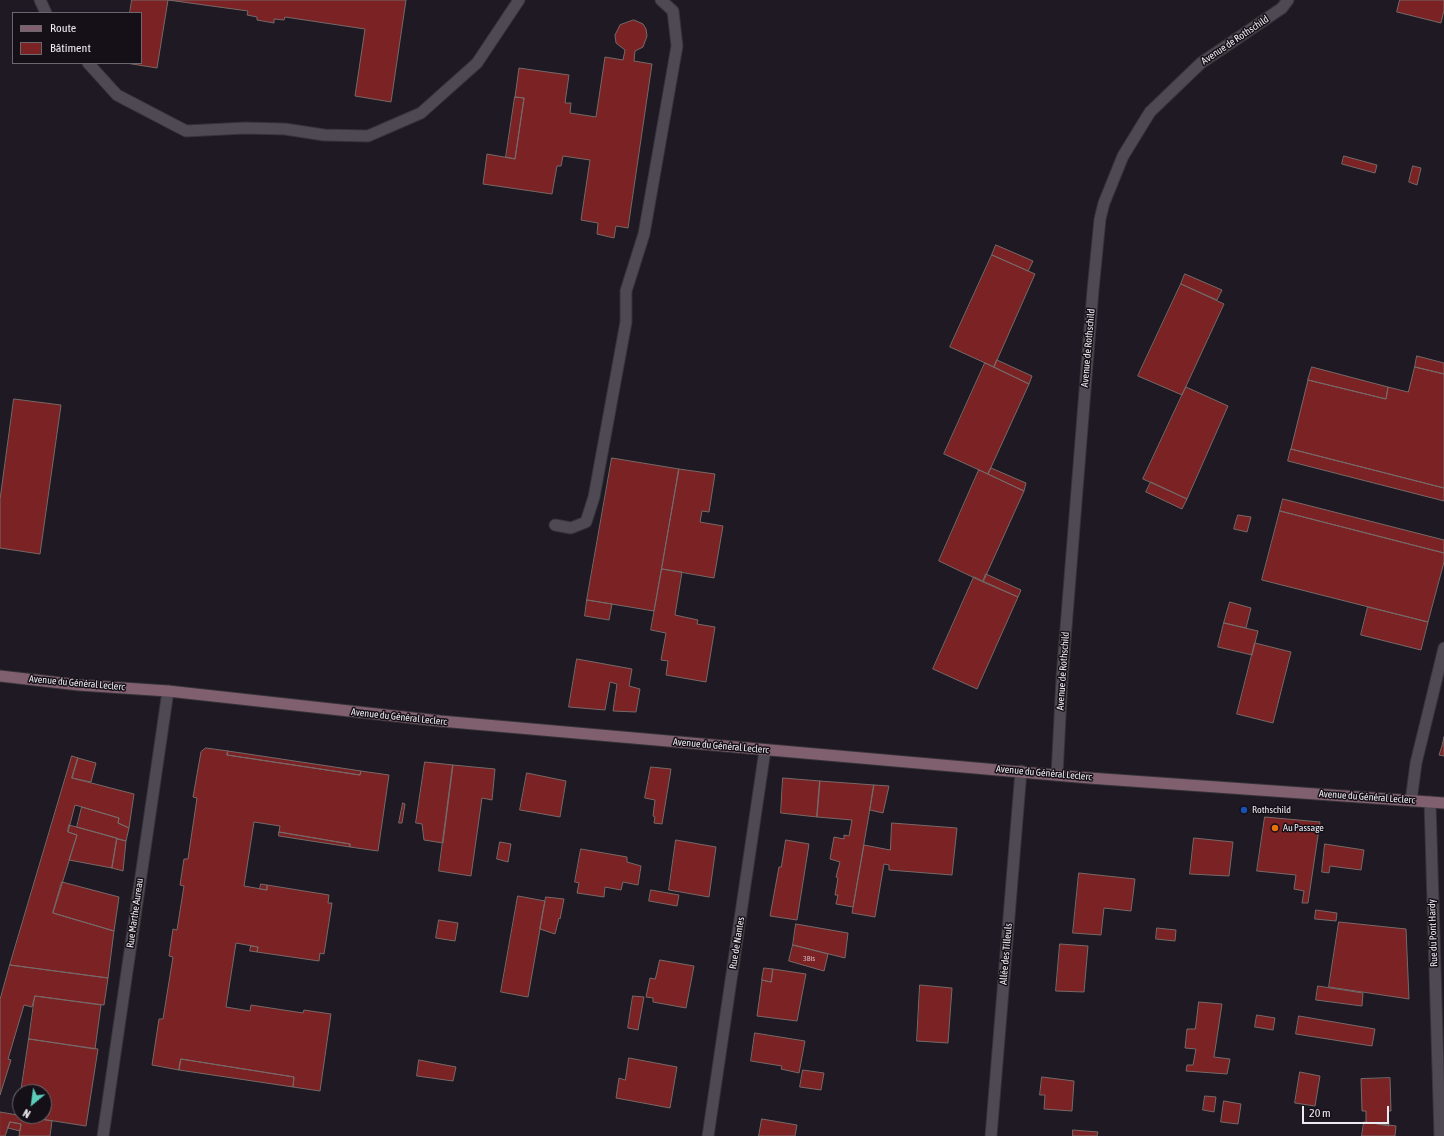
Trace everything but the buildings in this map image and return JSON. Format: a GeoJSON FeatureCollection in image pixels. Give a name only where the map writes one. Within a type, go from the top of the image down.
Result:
{"type":"FeatureCollection","features":[{"type":"Feature","properties":{"kind":"main road","name":"Avenue du Général Leclerc"},"geometry":{"type":"LineString","coordinates":[[0,676],[80,685],[168,691],[440,722],[1056,775],[1444,803]]}},
{"type":"Feature","properties":{"kind":"street"},"geometry":{"type":"LineString","coordinates":[[40,0],[46,12]]}},
{"type":"Feature","properties":{"kind":"street"},"geometry":{"type":"LineString","coordinates":[[89,64],[117,95],[186,131],[245,128],[285,129],[324,135],[368,136],[421,113],[477,63],[519,0]]}},
{"type":"Feature","properties":{"kind":"street"},"geometry":{"type":"LineString","coordinates":[[555,525],[571,528],[586,522],[594,497],[626,322],[626,291],[644,234],[678,46],[673,11],[660,0]]}},
{"type":"Feature","properties":{"kind":"street","name":"Avenue de Rothschild"},"geometry":{"type":"LineString","coordinates":[[1056,775],[1062,678],[1093,290],[1100,219],[1104,203],[1123,156],[1150,112],[1201,63],[1282,8],[1288,0]]}},
{"type":"Feature","properties":{"kind":"street"},"geometry":{"type":"LineString","coordinates":[[1411,801],[1416,763],[1444,648]]}},
{"type":"Feature","properties":{"kind":"street","name":"Rue Marthe Aureau"},"geometry":{"type":"LineString","coordinates":[[103,1136],[168,691]]}},
{"type":"Feature","properties":{"kind":"street","name":"Rue de Nantes"},"geometry":{"type":"LineString","coordinates":[[708,1136],[765,750]]}},
{"type":"Feature","properties":{"kind":"street","name":"Allée des Tilleuls"},"geometry":{"type":"LineString","coordinates":[[991,1136],[1021,771]]}},
{"type":"Feature","properties":{"kind":"street","name":"Rue du Pont Hardy"},"geometry":{"type":"LineString","coordinates":[[1430,802],[1440,1136]]}},
{"type":"Feature","properties":{"kind":"place","name":"Rothschild"},"geometry":{"type":"Point","coordinates":[1244,810]}},
{"type":"Feature","properties":{"kind":"place","name":"Au Passage"},"geometry":{"type":"Point","coordinates":[1275,828]}}]}
